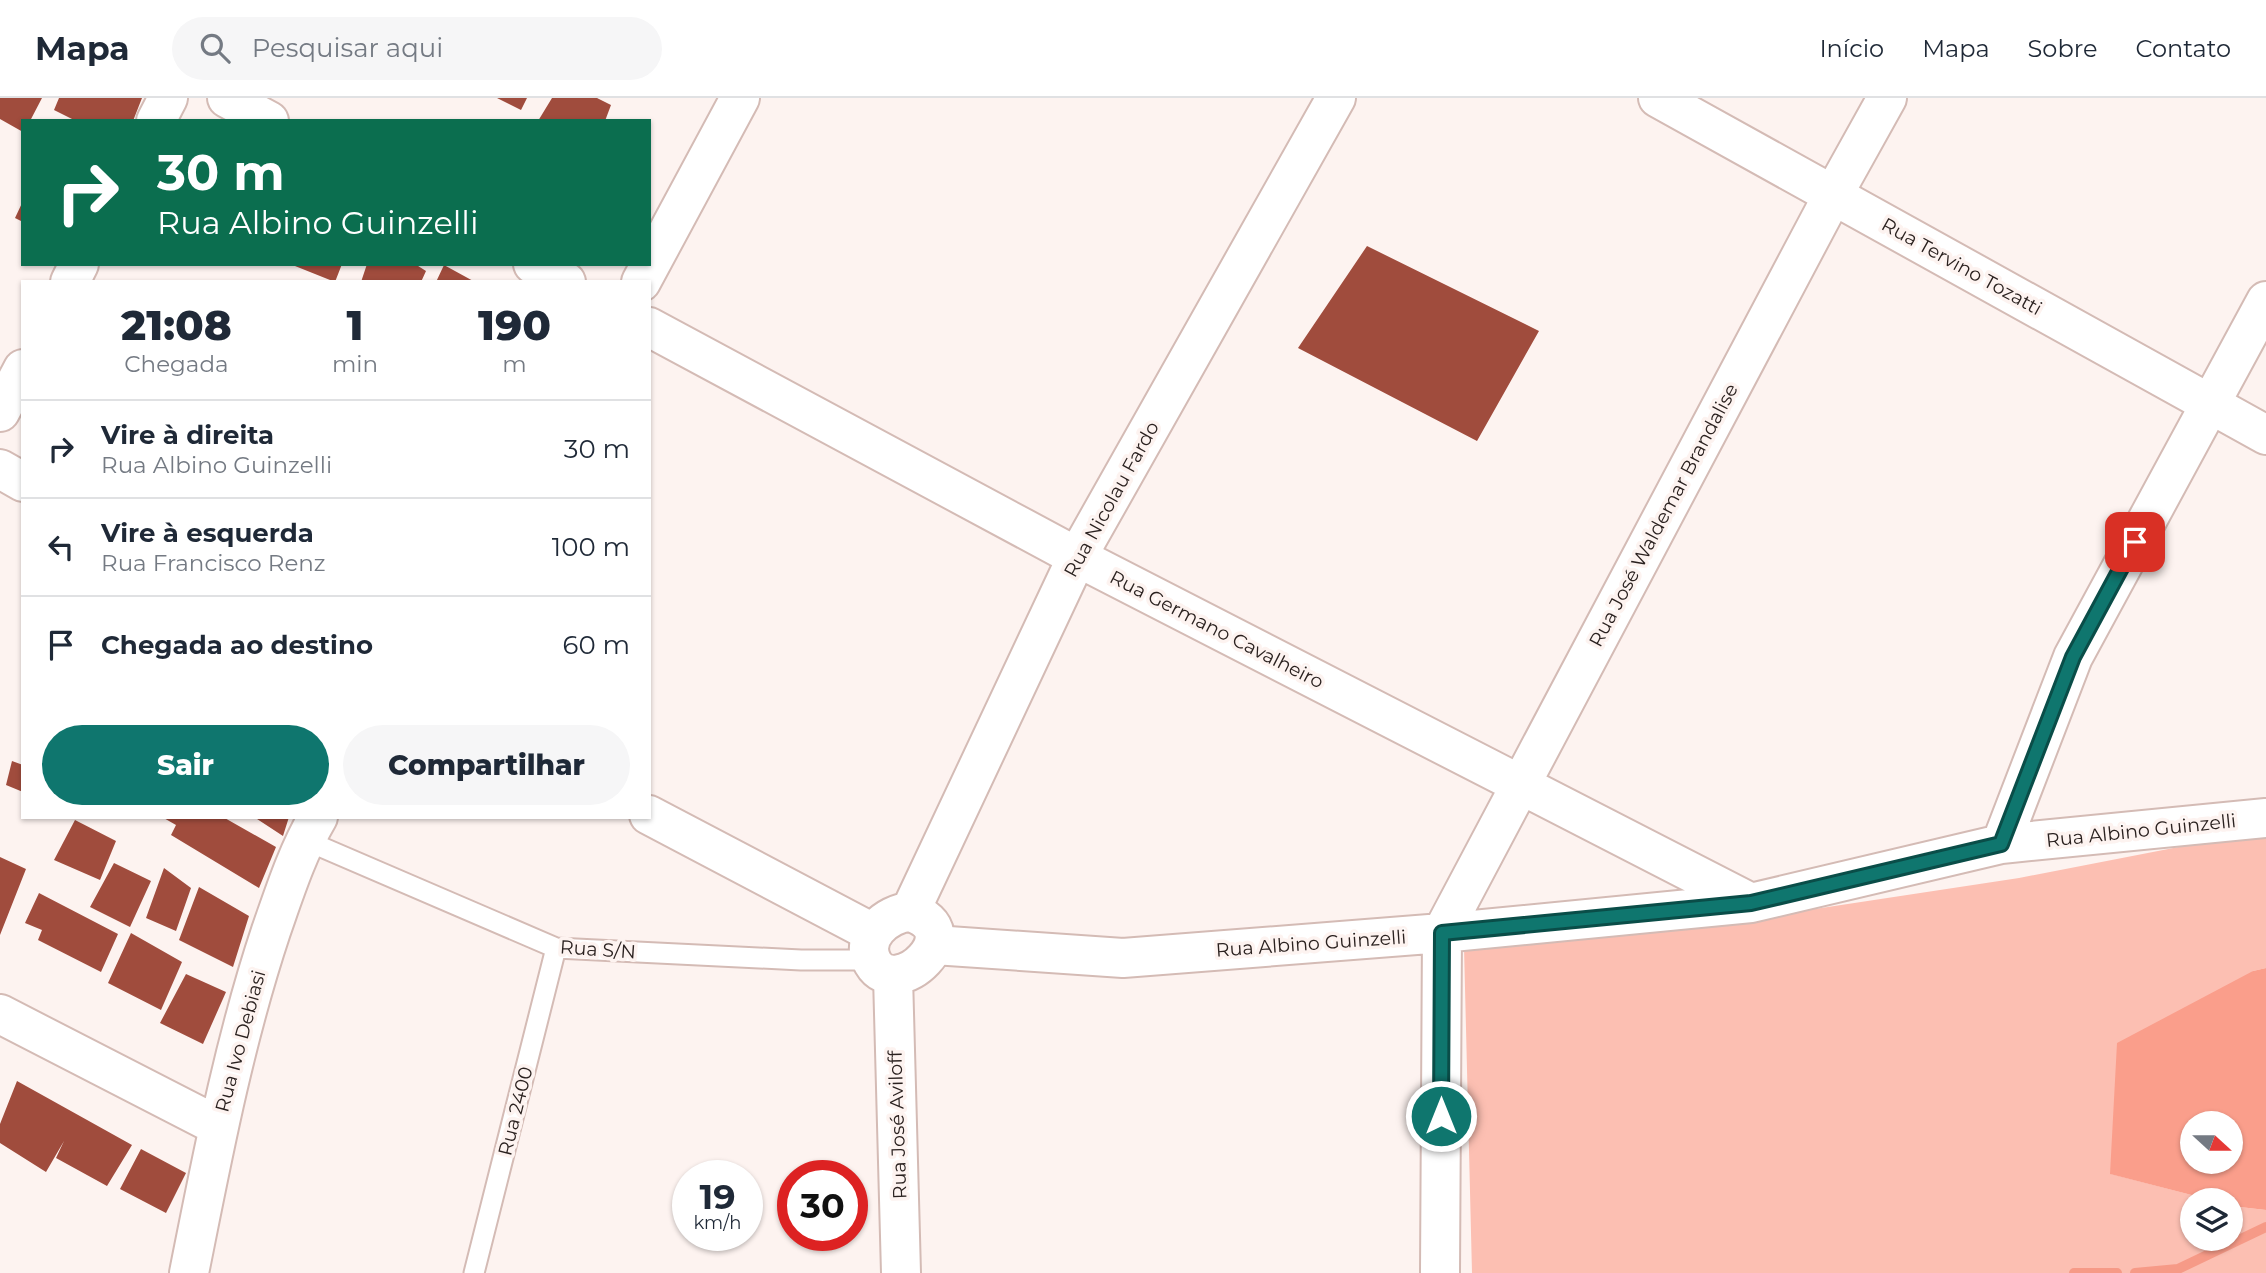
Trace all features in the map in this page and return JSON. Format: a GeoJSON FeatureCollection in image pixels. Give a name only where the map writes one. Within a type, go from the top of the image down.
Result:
{"type":"FeatureCollection","features":[{"type":"Feature","properties":{"kind":"street"},"geometry":{"type":"LineString","coordinates":[[157,119],[168,98]]}},
{"type":"Feature","properties":{"kind":"street"},"geometry":{"type":"LineString","coordinates":[[227,98],[265,119]]}},
{"type":"Feature","properties":{"kind":"street"},"geometry":{"type":"LineString","coordinates":[[651,263],[740,98]]}},
{"type":"Feature","properties":{"kind":"street","name":"Rua Nicolau Fardo"},"geometry":{"type":"LineString","coordinates":[[910,912],[1077,557],[1336,98]]}},
{"type":"Feature","properties":{"kind":"street","name":"Rua Tervino Tozatti"},"geometry":{"type":"LineString","coordinates":[[1658,98],[2266,435]]}},
{"type":"Feature","properties":{"kind":"street","name":"Rua José Waldemar Brandalise"},"geometry":{"type":"LineString","coordinates":[[1442,933],[1518,785],[1887,98]]}},
{"type":"Feature","properties":{"kind":"street"},"geometry":{"type":"LineString","coordinates":[[537,266],[562,280]]}},
{"type":"Feature","properties":{"kind":"street"},"geometry":{"type":"LineString","coordinates":[[2001,844],[2073,657],[2266,301]]}},
{"type":"Feature","properties":{"kind":"street","name":"Rua Germano Cavalheiro"},"geometry":{"type":"LineString","coordinates":[[651,328],[1077,557],[1751,903]]}},
{"type":"Feature","properties":{"kind":"street"},"geometry":{"type":"LineString","coordinates":[[0,412],[21,373]]}},
{"type":"Feature","properties":{"kind":"street"},"geometry":{"type":"LineString","coordinates":[[0,469],[21,481]]}},
{"type":"Feature","properties":{"kind":"street"},"geometry":{"type":"LineString","coordinates":[[651,816],[879,956],[908,971],[930,953],[935,933],[932,926],[922,916],[910,912],[889,917],[879,956]]}},
{"type":"Feature","properties":{"kind":"street","name":"Rua Albino Guinzelli"},"geometry":{"type":"LineString","coordinates":[[934,945],[1123,958],[1442,933],[1751,903],[2001,844],[2266,818]]}},
{"type":"Feature","properties":{"kind":"street","name":"Rua Ivo Debiasi"},"geometry":{"type":"LineString","coordinates":[[189,1273],[218,1126],[256,975],[293,867],[311,828]]}},
{"type":"Feature","properties":{"kind":"street"},"geometry":{"type":"LineString","coordinates":[[1440,1273],[1442,933]]}},
{"type":"Feature","properties":{"kind":"street","name":"Rua José Aviloff"},"geometry":{"type":"LineString","coordinates":[[879,956],[901,1273]]}},
{"type":"Feature","properties":{"kind":"street"},"geometry":{"type":"LineString","coordinates":[[0,1014],[218,1126]]}},
{"type":"Feature","properties":{"kind":"lane","name":"Rua S/N"},"geometry":{"type":"LineString","coordinates":[[311,828],[556,948],[801,960],[879,956]]}},
{"type":"Feature","properties":{"kind":"lane","name":"Rua 2400"},"geometry":{"type":"LineString","coordinates":[[474,1273],[556,948]]}},
{"type":"Feature","properties":{"kind":"shaded area"},"geometry":{"type":"Polygon","coordinates":[[[2266,830],[2266,968],[2253,971],[2111,1174],[2180,1192],[2180,1251],[2243,1251],[2243,1207],[2266,1210],[2266,1273],[1472,1273],[1464,947],[1795,912],[2019,878],[2266,830]]]}},
{"type":"Feature","properties":{"kind":"shaded area"},"geometry":{"type":"Polygon","coordinates":[[[2266,968],[2266,1210],[2243,1207],[2243,1188],[2180,1188],[2180,1192],[2110,1174],[2117,1043],[2253,971],[2266,968]]]}},
{"type":"Feature","properties":{"kind":"building"},"geometry":{"type":"Polygon","coordinates":[[[0,98],[42,98],[31,119],[21,119],[21,131],[0,119],[0,98]]]}},
{"type":"Feature","properties":{"kind":"building"},"geometry":{"type":"Polygon","coordinates":[[[59,98],[142,98],[134,119],[72,119],[54,110],[59,98]]]}},
{"type":"Feature","properties":{"kind":"building"},"geometry":{"type":"Polygon","coordinates":[[[497,98],[527,98],[521,110],[497,98]]]}},
{"type":"Feature","properties":{"kind":"building"},"geometry":{"type":"Polygon","coordinates":[[[552,98],[597,98],[611,105],[606,119],[539,119],[552,98]]]}},
{"type":"Feature","properties":{"kind":"building"},"geometry":{"type":"Polygon","coordinates":[[[21,205],[21,221],[15,218],[21,205]]]}},
{"type":"Feature","properties":{"kind":"building"},"geometry":{"type":"Polygon","coordinates":[[[1367,246],[1539,331],[1477,441],[1298,348],[1367,246]]]}},
{"type":"Feature","properties":{"kind":"building"},"geometry":{"type":"Polygon","coordinates":[[[295,266],[341,266],[336,280],[295,266]]]}},
{"type":"Feature","properties":{"kind":"building"},"geometry":{"type":"Polygon","coordinates":[[[366,266],[418,266],[426,271],[422,280],[362,280],[366,266]]]}},
{"type":"Feature","properties":{"kind":"building"},"geometry":{"type":"Polygon","coordinates":[[[446,266],[471,280],[437,280],[446,266]]]}},
{"type":"Feature","properties":{"kind":"building"},"geometry":{"type":"Polygon","coordinates":[[[12,761],[21,764],[21,791],[6,785],[12,761]]]}},
{"type":"Feature","properties":{"kind":"building"},"geometry":{"type":"Polygon","coordinates":[[[166,819],[227,819],[276,847],[259,888],[171,835],[176,825],[166,819]]]}},
{"type":"Feature","properties":{"kind":"building"},"geometry":{"type":"Polygon","coordinates":[[[257,819],[288,819],[283,836],[257,819]]]}},
{"type":"Feature","properties":{"kind":"building"},"geometry":{"type":"Polygon","coordinates":[[[75,820],[116,841],[100,880],[54,860],[75,820]]]}},
{"type":"Feature","properties":{"kind":"building"},"geometry":{"type":"Polygon","coordinates":[[[0,857],[26,869],[0,935],[0,857]]]}},
{"type":"Feature","properties":{"kind":"building"},"geometry":{"type":"Polygon","coordinates":[[[114,863],[151,881],[130,927],[90,907],[114,863]]]}},
{"type":"Feature","properties":{"kind":"building"},"geometry":{"type":"Polygon","coordinates":[[[164,868],[191,888],[176,931],[146,918],[164,868]]]}},
{"type":"Feature","properties":{"kind":"building"},"geometry":{"type":"Polygon","coordinates":[[[199,887],[249,916],[233,967],[179,940],[199,887]]]}},
{"type":"Feature","properties":{"kind":"building"},"geometry":{"type":"Polygon","coordinates":[[[39,893],[118,934],[101,972],[38,940],[42,930],[25,923],[39,893]]]}},
{"type":"Feature","properties":{"kind":"building"},"geometry":{"type":"Polygon","coordinates":[[[131,933],[182,962],[161,1010],[108,983],[131,933]]]}},
{"type":"Feature","properties":{"kind":"building"},"geometry":{"type":"Polygon","coordinates":[[[186,974],[226,992],[203,1044],[160,1023],[186,974]]]}},
{"type":"Feature","properties":{"kind":"building"},"geometry":{"type":"Polygon","coordinates":[[[17,1081],[132,1145],[107,1186],[56,1158],[64,1141],[46,1172],[0,1143],[0,1124],[17,1081]]]}},
{"type":"Feature","properties":{"kind":"building"},"geometry":{"type":"Polygon","coordinates":[[[141,1149],[186,1173],[166,1213],[120,1189],[141,1149]]]}},
{"type":"Feature","properties":{"kind":"waterway"},"geometry":{"type":"LineString","coordinates":[[2135,1273],[2178,1269],[2266,1227]]}},
{"type":"Feature","properties":{"kind":"waterway"},"geometry":{"type":"LineString","coordinates":[[2074,1273],[2117,1273]]}},
{"type":"Feature","properties":{"kind":"route"},"geometry":{"type":"LineString","coordinates":[[1441,1116],[1442,933],[1751,903],[2001,844],[2073,657],[2135,542]]}}]}
